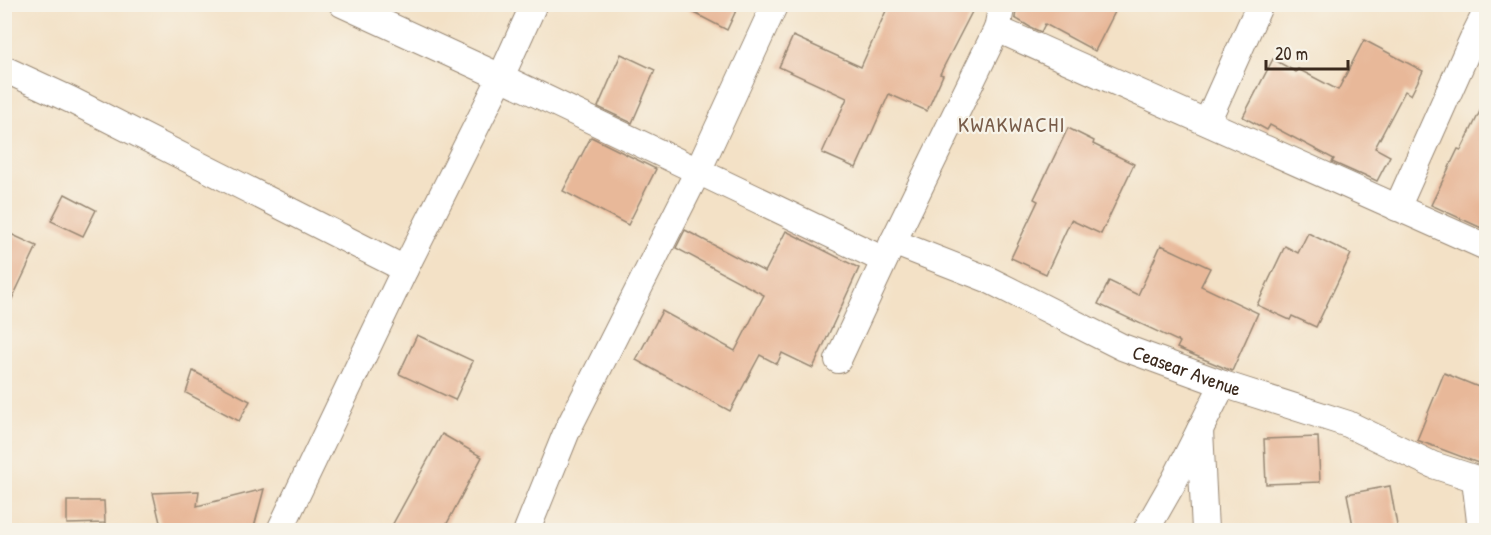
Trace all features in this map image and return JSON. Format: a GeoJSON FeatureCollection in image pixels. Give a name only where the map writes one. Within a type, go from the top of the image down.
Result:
{"type":"FeatureCollection","features":[{"type":"Feature","properties":{"kind":"street","name":"Ceasear Avenue"},"geometry":{"type":"LineString","coordinates":[[342,4],[501,76],[698,171],[888,251],[948,266],[987,279],[1122,347],[1223,384],[1348,424],[1433,465],[1481,481]]}},
{"type":"Feature","properties":{"kind":"street"},"geometry":{"type":"LineString","coordinates":[[280,531],[534,4]]}},
{"type":"Feature","properties":{"kind":"street"},"geometry":{"type":"LineString","coordinates":[[527,531],[567,431],[698,171],[776,4]]}},
{"type":"Feature","properties":{"kind":"street"},"geometry":{"type":"LineString","coordinates":[[1207,122],[1260,4]]}},
{"type":"Feature","properties":{"kind":"street"},"geometry":{"type":"LineString","coordinates":[[1397,207],[1486,12]]}},
{"type":"Feature","properties":{"kind":"street"},"geometry":{"type":"LineString","coordinates":[[838,360],[999,17],[1207,122],[1486,247]]}},
{"type":"Feature","properties":{"kind":"street"},"geometry":{"type":"LineString","coordinates":[[4,69],[71,100],[405,269]]}},
{"type":"Feature","properties":{"kind":"street"},"geometry":{"type":"LineString","coordinates":[[1146,531],[1223,384]]}},
{"type":"Feature","properties":{"kind":"street"},"geometry":{"type":"LineString","coordinates":[[1200,427],[1205,531]]}},
{"type":"Feature","properties":{"kind":"street"},"geometry":{"type":"LineString","coordinates":[[1481,481],[1482,531]]}},
{"type":"Feature","properties":{"kind":"building"},"geometry":{"type":"Polygon","coordinates":[[[677,4],[739,4],[727,30],[677,4]]]}},
{"type":"Feature","properties":{"kind":"building"},"geometry":{"type":"Polygon","coordinates":[[[889,4],[976,4],[940,74],[943,75],[927,111],[889,94],[856,168],[822,153],[847,98],[779,67],[793,36],[861,67],[889,4]]]}},
{"type":"Feature","properties":{"kind":"building"},"geometry":{"type":"Polygon","coordinates":[[[1017,4],[1119,4],[1095,51],[1045,24],[1041,32],[1015,18],[1017,4]]]}},
{"type":"Feature","properties":{"kind":"building"},"geometry":{"type":"Polygon","coordinates":[[[1364,40],[1423,71],[1411,95],[1405,91],[1375,148],[1390,156],[1377,181],[1332,162],[1334,159],[1270,125],[1267,130],[1243,117],[1273,59],[1296,72],[1298,69],[1338,90],[1364,40]]]}},
{"type":"Feature","properties":{"kind":"building"},"geometry":{"type":"Polygon","coordinates":[[[621,54],[655,70],[632,123],[598,107],[621,54]]]}},
{"type":"Feature","properties":{"kind":"building"},"geometry":{"type":"Polygon","coordinates":[[[1486,99],[1486,230],[1431,205],[1458,149],[1461,150],[1486,99]]]}},
{"type":"Feature","properties":{"kind":"building"},"geometry":{"type":"Polygon","coordinates":[[[1068,128],[1094,141],[1093,144],[1134,164],[1101,234],[1071,220],[1046,274],[1011,258],[1038,201],[1034,199],[1068,128]]]}},
{"type":"Feature","properties":{"kind":"building"},"geometry":{"type":"Polygon","coordinates":[[[591,137],[656,169],[628,225],[563,191],[591,137]]]}},
{"type":"Feature","properties":{"kind":"building"},"geometry":{"type":"Polygon","coordinates":[[[65,194],[96,210],[83,236],[51,221],[65,194]]]}},
{"type":"Feature","properties":{"kind":"building"},"geometry":{"type":"Polygon","coordinates":[[[685,230],[765,272],[786,231],[859,268],[813,368],[782,353],[777,364],[760,355],[730,411],[636,360],[662,311],[735,351],[764,295],[676,248],[685,230]]]}},
{"type":"Feature","properties":{"kind":"building"},"geometry":{"type":"Polygon","coordinates":[[[4,231],[37,246],[4,316],[4,231]]]}},
{"type":"Feature","properties":{"kind":"building"},"geometry":{"type":"Polygon","coordinates":[[[1308,233],[1351,254],[1316,327],[1292,316],[1290,320],[1257,305],[1285,246],[1298,253],[1308,233]]]}},
{"type":"Feature","properties":{"kind":"building"},"geometry":{"type":"Polygon","coordinates":[[[1161,245],[1210,268],[1201,286],[1258,313],[1232,371],[1177,348],[1180,342],[1098,304],[1109,281],[1138,295],[1161,245]]]}},
{"type":"Feature","properties":{"kind":"building"},"geometry":{"type":"Polygon","coordinates":[[[417,335],[473,361],[455,400],[399,374],[417,335]]]}},
{"type":"Feature","properties":{"kind":"building"},"geometry":{"type":"Polygon","coordinates":[[[193,371],[250,401],[239,421],[186,393],[193,371]]]}},
{"type":"Feature","properties":{"kind":"building"},"geometry":{"type":"Polygon","coordinates":[[[1444,373],[1486,390],[1486,466],[1417,440],[1444,373]]]}},
{"type":"Feature","properties":{"kind":"building"},"geometry":{"type":"Polygon","coordinates":[[[442,434],[482,457],[443,531],[389,531],[442,434]]]}},
{"type":"Feature","properties":{"kind":"building"},"geometry":{"type":"Polygon","coordinates":[[[1318,437],[1320,482],[1266,484],[1264,439],[1318,437]]]}},
{"type":"Feature","properties":{"kind":"building"},"geometry":{"type":"Polygon","coordinates":[[[1390,486],[1398,531],[1354,531],[1347,494],[1390,486]]]}},
{"type":"Feature","properties":{"kind":"building"},"geometry":{"type":"Polygon","coordinates":[[[264,489],[253,531],[162,531],[153,493],[199,491],[197,506],[264,489]]]}},
{"type":"Feature","properties":{"kind":"building"},"geometry":{"type":"Polygon","coordinates":[[[67,501],[104,501],[105,523],[67,524],[67,501]]]}},
{"type":"Feature","properties":{"kind":"district","name":"KWAKWACHI"},"geometry":{"type":"Point","coordinates":[1012,125]}}]}
